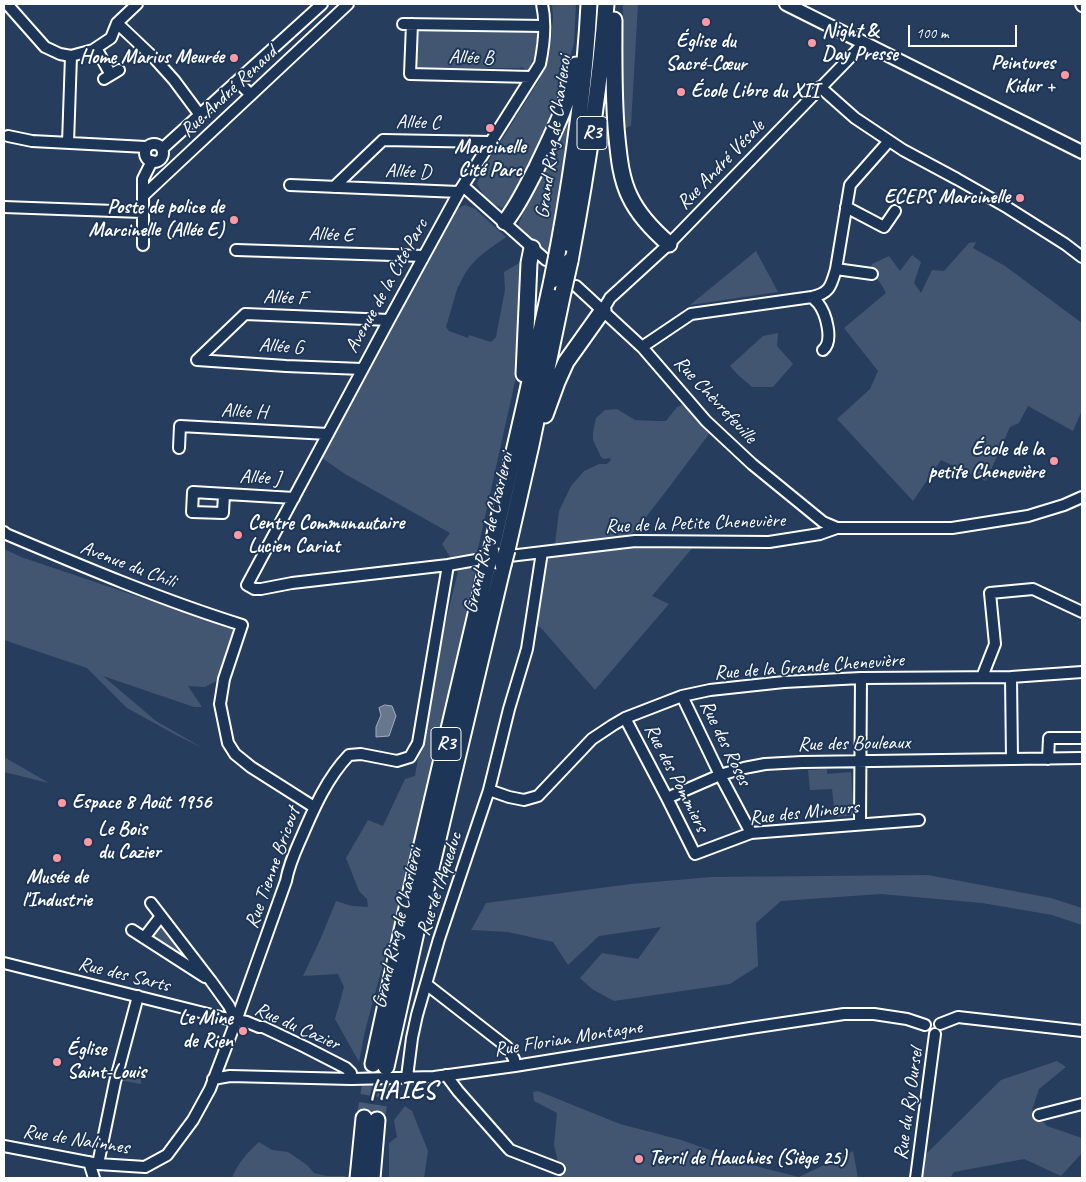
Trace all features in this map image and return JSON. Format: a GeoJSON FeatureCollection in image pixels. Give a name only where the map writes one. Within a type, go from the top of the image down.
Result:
{"type":"FeatureCollection","features":[{"type":"Feature","properties":{"kind":"highway","name":"Grand Ring de Charleroi"},"geometry":{"type":"LineString","coordinates":[[589,4],[588,34],[580,107],[552,280],[526,404],[406,912],[380,1066],[418,923],[531,445],[570,289],[570,261],[595,109],[606,4]]}},
{"type":"Feature","properties":{"kind":"highway"},"geometry":{"type":"LineString","coordinates":[[613,4],[615,114],[618,153],[624,179],[630,197],[639,214],[669,244]]}},
{"type":"Feature","properties":{"kind":"highway"},"geometry":{"type":"LineString","coordinates":[[505,222],[518,204],[551,138],[566,104],[580,45],[588,34]]}},
{"type":"Feature","properties":{"kind":"highway"},"geometry":{"type":"LineString","coordinates":[[526,404],[524,382],[529,263],[532,248]]}},
{"type":"Feature","properties":{"kind":"highway"},"geometry":{"type":"LineString","coordinates":[[531,445],[541,429],[549,403],[566,362],[603,310]]}},
{"type":"Feature","properties":{"kind":"highway"},"geometry":{"type":"LineString","coordinates":[[360,1177],[370,1119],[374,1155],[380,1169],[379,1178]]}},
{"type":"Feature","properties":{"kind":"highway"},"geometry":{"type":"LineString","coordinates":[[360,1177],[374,1155]]}},
{"type":"Feature","properties":{"kind":"main road"},"geometry":{"type":"LineString","coordinates":[[786,4],[1082,152]]}},
{"type":"Feature","properties":{"kind":"street"},"geometry":{"type":"LineString","coordinates":[[7,4],[45,47],[60,54],[71,56],[93,50],[111,38],[117,23],[137,4]]}},
{"type":"Feature","properties":{"kind":"street","name":"Rue André Renaud"},"geometry":{"type":"LineString","coordinates":[[143,196],[348,4]]}},
{"type":"Feature","properties":{"kind":"street","name":"Avenue de la Cité Parc"},"geometry":{"type":"LineString","coordinates":[[247,585],[362,369],[461,189],[540,64],[543,50],[544,26],[542,4]]}},
{"type":"Feature","properties":{"kind":"street"},"geometry":{"type":"LineString","coordinates":[[162,150],[316,6]]}},
{"type":"Feature","properties":{"kind":"street"},"geometry":{"type":"LineString","coordinates":[[117,23],[156,60],[174,80],[200,115]]}},
{"type":"Feature","properties":{"kind":"street","name":"Allée B"},"geometry":{"type":"LineString","coordinates":[[531,77],[410,74],[407,24],[544,26]]}},
{"type":"Feature","properties":{"kind":"street","name":"Rue André Vésale"},"geometry":{"type":"LineString","coordinates":[[603,310],[610,298],[669,244],[864,43]]}},
{"type":"Feature","properties":{"kind":"street"},"geometry":{"type":"LineString","coordinates":[[96,48],[111,75]]}},
{"type":"Feature","properties":{"kind":"street"},"geometry":{"type":"LineString","coordinates":[[68,143],[71,56]]}},
{"type":"Feature","properties":{"kind":"street"},"geometry":{"type":"LineString","coordinates":[[237,81],[251,95]]}},
{"type":"Feature","properties":{"kind":"street"},"geometry":{"type":"LineString","coordinates":[[820,87],[855,118],[889,141],[1008,208],[1082,257]]}},
{"type":"Feature","properties":{"kind":"street"},"geometry":{"type":"LineString","coordinates":[[5,135],[32,141],[146,148],[154,144],[159,145],[162,150],[161,157],[157,161],[149,160],[145,156],[146,148]]}},
{"type":"Feature","properties":{"kind":"street","name":"Allée C"},"geometry":{"type":"LineString","coordinates":[[334,187],[383,140],[490,142]]}},
{"type":"Feature","properties":{"kind":"street"},"geometry":{"type":"LineString","coordinates":[[642,347],[691,314],[820,296],[827,292],[836,269],[850,185],[889,141]]}},
{"type":"Feature","properties":{"kind":"street"},"geometry":{"type":"LineString","coordinates":[[142,245],[144,179],[152,161]]}},
{"type":"Feature","properties":{"kind":"street","name":"Allée D"},"geometry":{"type":"LineString","coordinates":[[351,170],[352,182],[356,188]]}},
{"type":"Feature","properties":{"kind":"street","name":"Allée D"},"geometry":{"type":"LineString","coordinates":[[290,185],[461,189]]}},
{"type":"Feature","properties":{"kind":"street"},"geometry":{"type":"LineString","coordinates":[[461,189],[505,222],[546,260]]}},
{"type":"Feature","properties":{"kind":"street"},"geometry":{"type":"LineString","coordinates":[[4,207],[142,212]]}},
{"type":"Feature","properties":{"kind":"street"},"geometry":{"type":"LineString","coordinates":[[846,207],[884,227],[895,211]]}},
{"type":"Feature","properties":{"kind":"street","name":"Allée E"},"geometry":{"type":"LineString","coordinates":[[236,250],[424,256]]}},
{"type":"Feature","properties":{"kind":"street"},"geometry":{"type":"LineString","coordinates":[[836,269],[872,274]]}},
{"type":"Feature","properties":{"kind":"street","name":"Rue Chèvrefeuille"},"geometry":{"type":"LineString","coordinates":[[570,289],[603,310],[642,347],[706,421],[752,464],[823,522],[837,528]]}},
{"type":"Feature","properties":{"kind":"street"},"geometry":{"type":"LineString","coordinates":[[812,297],[824,314],[828,328],[827,347],[823,350]]}},
{"type":"Feature","properties":{"kind":"street","name":"Allée F"},"geometry":{"type":"LineString","coordinates":[[197,360],[245,314],[389,320]]}},
{"type":"Feature","properties":{"kind":"street","name":"Allée G"},"geometry":{"type":"LineString","coordinates":[[197,360],[362,369]]}},
{"type":"Feature","properties":{"kind":"street","name":"Allée H"},"geometry":{"type":"LineString","coordinates":[[179,448],[180,426],[328,434]]}},
{"type":"Feature","properties":{"kind":"street","name":"Allée J"},"geometry":{"type":"LineString","coordinates":[[224,494],[294,498]]}},
{"type":"Feature","properties":{"kind":"street","name":"Rue de la Petite Chenevière"},"geometry":{"type":"LineString","coordinates":[[247,585],[254,589],[261,589],[292,583],[635,541],[769,542],[820,534],[837,528],[952,528],[1028,516],[1064,505],[1082,497]]}},
{"type":"Feature","properties":{"kind":"street","name":"Avenue du Chili"},"geometry":{"type":"LineString","coordinates":[[4,532],[118,581],[242,625],[224,679],[220,704],[228,743],[235,754],[252,767],[314,807]]}},
{"type":"Feature","properties":{"kind":"street"},"geometry":{"type":"LineString","coordinates":[[489,790],[509,709],[527,649],[542,552]]}},
{"type":"Feature","properties":{"kind":"street","name":"Rue Tienne Bricout"},"geometry":{"type":"LineString","coordinates":[[236,1020],[286,881],[289,866],[314,807],[340,765],[349,756],[361,754],[397,761],[410,757],[418,743],[448,565]]}},
{"type":"Feature","properties":{"kind":"street"},"geometry":{"type":"LineString","coordinates":[[982,677],[995,644],[990,593],[1033,589],[1082,612]]}},
{"type":"Feature","properties":{"kind":"street","name":"Rue de la Grande Chenevière"},"geometry":{"type":"LineString","coordinates":[[489,790],[524,800],[538,796],[592,739],[613,725],[625,718],[682,696],[710,690],[784,682],[861,678],[1011,677],[1082,672]]}},
{"type":"Feature","properties":{"kind":"street"},"geometry":{"type":"LineString","coordinates":[[1011,677],[1012,759]]}},
{"type":"Feature","properties":{"kind":"street"},"geometry":{"type":"LineString","coordinates":[[860,824],[861,678]]}},
{"type":"Feature","properties":{"kind":"street","name":"Rue des Roses"},"geometry":{"type":"LineString","coordinates":[[682,696],[720,775],[751,833]]}},
{"type":"Feature","properties":{"kind":"street","name":"Rue des Pommiers"},"geometry":{"type":"LineString","coordinates":[[625,718],[695,854]]}},
{"type":"Feature","properties":{"kind":"street"},"geometry":{"type":"LineString","coordinates":[[1048,758],[1049,738],[1082,738]]}},
{"type":"Feature","properties":{"kind":"street","name":"Rue des Bouleaux"},"geometry":{"type":"LineString","coordinates":[[667,798],[720,775],[765,764],[1082,758]]}},
{"type":"Feature","properties":{"kind":"street","name":"Rue de l'Aqueduc"},"geometry":{"type":"LineString","coordinates":[[407,1077],[412,1038],[426,984],[439,939],[489,790]]}},
{"type":"Feature","properties":{"kind":"street","name":"Rue des Mineurs"},"geometry":{"type":"LineString","coordinates":[[695,854],[751,833],[919,820]]}},
{"type":"Feature","properties":{"kind":"street","name":"Rue du Cazier"},"geometry":{"type":"LineString","coordinates":[[151,903],[211,982],[236,1020],[263,1027],[309,1049],[347,1069],[351,1073],[351,1079]]}},
{"type":"Feature","properties":{"kind":"street"},"geometry":{"type":"LineString","coordinates":[[144,938],[161,916]]}},
{"type":"Feature","properties":{"kind":"street","name":"Rue du Cazier"},"geometry":{"type":"LineString","coordinates":[[132,930],[211,982]]}},
{"type":"Feature","properties":{"kind":"street","name":"Rue des Sarts"},"geometry":{"type":"LineString","coordinates":[[4,963],[236,1020]]}},
{"type":"Feature","properties":{"kind":"street"},"geometry":{"type":"LineString","coordinates":[[426,984],[507,1047],[514,1059],[515,1066]]}},
{"type":"Feature","properties":{"kind":"street"},"geometry":{"type":"LineString","coordinates":[[94,1178],[94,1163],[138,996]]}},
{"type":"Feature","properties":{"kind":"street","name":"Rue Florian Montagne"},"geometry":{"type":"LineString","coordinates":[[213,1079],[230,1076],[351,1079],[434,1077],[844,1014],[874,1014],[925,1025]]}},
{"type":"Feature","properties":{"kind":"street"},"geometry":{"type":"LineString","coordinates":[[940,1024],[958,1017],[1082,1030]]}},
{"type":"Feature","properties":{"kind":"street"},"geometry":{"type":"LineString","coordinates":[[931,1019],[937,1020],[940,1024],[939,1031],[935,1034],[928,1033],[925,1028],[927,1022],[931,1019]]}},
{"type":"Feature","properties":{"kind":"street","name":"Rue de Nalinnes"},"geometry":{"type":"LineString","coordinates":[[4,1146],[94,1163],[145,1167],[166,1155],[193,1120],[210,1089],[236,1020]]}},
{"type":"Feature","properties":{"kind":"street","name":"Rue du Ry Oursel"},"geometry":{"type":"LineString","coordinates":[[916,1178],[935,1034]]}},
{"type":"Feature","properties":{"kind":"street"},"geometry":{"type":"LineString","coordinates":[[446,1075],[458,1092],[510,1150],[559,1169]]}},
{"type":"Feature","properties":{"kind":"street"},"geometry":{"type":"LineString","coordinates":[[1039,1115],[1082,1104]]}},
{"type":"Feature","properties":{"kind":"shaded area"},"geometry":{"type":"Polygon","coordinates":[[[552,4],[576,4],[574,43],[564,80],[516,200],[502,208],[486,200],[477,184],[483,170],[539,80],[550,52],[553,18],[552,4]]]}},
{"type":"Feature","properties":{"kind":"shaded area"},"geometry":{"type":"Polygon","coordinates":[[[623,4],[638,4],[631,126],[625,128],[622,90],[623,4]]]}},
{"type":"Feature","properties":{"kind":"shaded area"},"geometry":{"type":"Polygon","coordinates":[[[411,28],[538,32],[535,54],[528,72],[522,67],[467,68],[459,72],[414,72],[411,28]]]}},
{"type":"Feature","properties":{"kind":"shaded area"},"geometry":{"type":"Polygon","coordinates":[[[575,97],[548,254],[519,228],[519,223],[575,97]]]}},
{"type":"Feature","properties":{"kind":"shaded area"},"geometry":{"type":"Polygon","coordinates":[[[465,205],[475,209],[506,237],[478,258],[463,277],[458,286],[446,327],[449,331],[468,338],[469,335],[491,342],[496,337],[505,290],[504,272],[521,262],[521,295],[518,368],[477,553],[452,560],[442,544],[450,533],[345,474],[322,458],[444,225],[456,209],[465,205]]]}},
{"type":"Feature","properties":{"kind":"shaded area"},"geometry":{"type":"Polygon","coordinates":[[[976,242],[973,248],[1005,266],[1082,323],[1082,410],[1073,431],[1028,406],[1019,423],[1010,427],[986,481],[941,460],[913,501],[837,419],[870,389],[878,371],[844,328],[886,293],[870,270],[872,264],[889,256],[900,271],[912,255],[921,262],[914,283],[921,293],[932,270],[944,271],[969,243],[976,242]]]}},
{"type":"Feature","properties":{"kind":"shaded area"},"geometry":{"type":"Polygon","coordinates":[[[756,251],[778,292],[690,305],[756,251]]]}},
{"type":"Feature","properties":{"kind":"shaded area"},"geometry":{"type":"Polygon","coordinates":[[[778,333],[777,346],[793,364],[773,387],[752,387],[730,366],[763,336],[778,333]]]}},
{"type":"Feature","properties":{"kind":"shaded area"},"geometry":{"type":"Polygon","coordinates":[[[682,405],[688,407],[709,429],[709,434],[635,531],[626,537],[555,544],[559,511],[571,486],[584,471],[599,464],[607,464],[611,460],[610,458],[604,459],[601,457],[593,440],[596,418],[605,410],[617,409],[635,420],[666,421],[677,407],[682,405]]]}},
{"type":"Feature","properties":{"kind":"shaded area"},"geometry":{"type":"Polygon","coordinates":[[[624,546],[694,546],[652,596],[669,604],[595,690],[542,629],[535,624],[545,565],[549,557],[554,555],[570,555],[624,546]]]}},
{"type":"Feature","properties":{"kind":"shaded area"},"geometry":{"type":"Polygon","coordinates":[[[4,549],[21,557],[237,630],[220,679],[205,687],[188,686],[202,707],[194,707],[103,676],[156,721],[203,748],[127,708],[87,668],[4,640],[4,549]]]}},
{"type":"Feature","properties":{"kind":"shaded area"},"geometry":{"type":"Polygon","coordinates":[[[476,567],[418,834],[365,1031],[359,1062],[335,1019],[344,987],[338,974],[303,976],[336,901],[352,906],[368,907],[367,899],[359,891],[346,858],[368,820],[383,826],[405,779],[415,776],[430,688],[458,571],[476,567]]]}},
{"type":"Feature","properties":{"kind":"shaded area"},"geometry":{"type":"Polygon","coordinates":[[[385,705],[392,706],[396,716],[389,736],[376,737],[376,727],[381,715],[379,708],[385,705]]]}},
{"type":"Feature","properties":{"kind":"shaded area"},"geometry":{"type":"Polygon","coordinates":[[[4,757],[49,783],[4,772],[4,757]]]}},
{"type":"Feature","properties":{"kind":"shaded area"},"geometry":{"type":"Polygon","coordinates":[[[827,769],[827,774],[851,772],[854,815],[835,817],[832,789],[810,790],[808,770],[827,769]]]}},
{"type":"Feature","properties":{"kind":"shaded area"},"geometry":{"type":"Polygon","coordinates":[[[928,875],[1051,898],[1082,908],[1082,925],[1052,915],[982,903],[881,894],[781,901],[756,923],[758,966],[730,984],[614,1001],[592,989],[580,978],[602,953],[638,959],[661,927],[599,936],[568,965],[553,942],[508,932],[471,930],[486,903],[631,884],[711,877],[928,875]]]}},
{"type":"Feature","properties":{"kind":"shaded area"},"geometry":{"type":"Polygon","coordinates":[[[162,923],[194,967],[152,937],[155,929],[162,923]]]}},
{"type":"Feature","properties":{"kind":"shaded area"},"geometry":{"type":"Polygon","coordinates":[[[1057,1061],[1066,1067],[1039,1089],[1032,1110],[1047,1126],[1082,1138],[1082,1153],[1061,1176],[1024,1159],[954,1172],[950,1178],[920,1178],[924,1156],[1001,1080],[1057,1061]]]}},
{"type":"Feature","properties":{"kind":"shaded area"},"geometry":{"type":"Polygon","coordinates":[[[81,1068],[108,1070],[141,1068],[141,1084],[107,1078],[80,1078],[81,1068]]]}},
{"type":"Feature","properties":{"kind":"shaded area"},"geometry":{"type":"Polygon","coordinates":[[[538,1091],[620,1124],[681,1140],[759,1167],[799,1177],[853,1151],[858,1178],[558,1178],[560,1170],[554,1145],[557,1113],[534,1101],[533,1092],[538,1091]]]}},
{"type":"Feature","properties":{"kind":"shaded area"},"geometry":{"type":"Polygon","coordinates":[[[405,1106],[412,1111],[428,1151],[424,1178],[389,1178],[389,1143],[397,1137],[394,1120],[405,1106]]]}},
{"type":"Feature","properties":{"kind":"shaded area"},"geometry":{"type":"Polygon","coordinates":[[[259,1142],[272,1150],[288,1152],[307,1165],[314,1173],[326,1176],[345,1176],[345,1178],[232,1178],[243,1159],[259,1142]]]}},
{"type":"Feature","properties":{"kind":"tunnel"},"geometry":{"type":"LineString","coordinates":[[364,1118],[373,1064]]}},
{"type":"Feature","properties":{"kind":"tunnel"},"geometry":{"type":"LineString","coordinates":[[377,1120],[386,1067]]}},
{"type":"Feature","properties":{"kind":"place","name":"Église du Sacré-Cœur"},"geometry":{"type":"Point","coordinates":[706,22]}},
{"type":"Feature","properties":{"kind":"place","name":"Night & Day Presse"},"geometry":{"type":"Point","coordinates":[812,43]}},
{"type":"Feature","properties":{"kind":"place","name":"Home Marius Meurée"},"geometry":{"type":"Point","coordinates":[234,58]}},
{"type":"Feature","properties":{"kind":"place","name":"Peintures Kidur +"},"geometry":{"type":"Point","coordinates":[1065,75]}},
{"type":"Feature","properties":{"kind":"place","name":"École Libre du XII"},"geometry":{"type":"Point","coordinates":[681,92]}},
{"type":"Feature","properties":{"kind":"place","name":"Marcinelle Cité Parc"},"geometry":{"type":"Point","coordinates":[490,128]}},
{"type":"Feature","properties":{"kind":"place","name":"ECEPS Marcinelle"},"geometry":{"type":"Point","coordinates":[1020,198]}},
{"type":"Feature","properties":{"kind":"place","name":"Poste de police de Marcinelle (Allée E)"},"geometry":{"type":"Point","coordinates":[234,220]}},
{"type":"Feature","properties":{"kind":"place","name":"École de la petite Chenevière"},"geometry":{"type":"Point","coordinates":[1054,461]}},
{"type":"Feature","properties":{"kind":"place","name":"Centre Communautaire Lucien Cariat"},"geometry":{"type":"Point","coordinates":[238,535]}},
{"type":"Feature","properties":{"kind":"place","name":"Espace 8 Août 1956"},"geometry":{"type":"Point","coordinates":[62,803]}},
{"type":"Feature","properties":{"kind":"place","name":"Le Bois du Cazier"},"geometry":{"type":"Point","coordinates":[88,842]}},
{"type":"Feature","properties":{"kind":"place","name":"Musée de l'Industrie"},"geometry":{"type":"Point","coordinates":[57,858]}},
{"type":"Feature","properties":{"kind":"place","name":"Le Mine de Rien"},"geometry":{"type":"Point","coordinates":[243,1031]}},
{"type":"Feature","properties":{"kind":"place","name":"Église Saint-Louis"},"geometry":{"type":"Point","coordinates":[57,1062]}},
{"type":"Feature","properties":{"kind":"place","name":"Terril de Hauchies (Siège 25)"},"geometry":{"type":"Point","coordinates":[639,1159]}},
{"type":"Feature","properties":{"kind":"district","name":"HAIES"},"geometry":{"type":"Point","coordinates":[403,1091]}}]}
